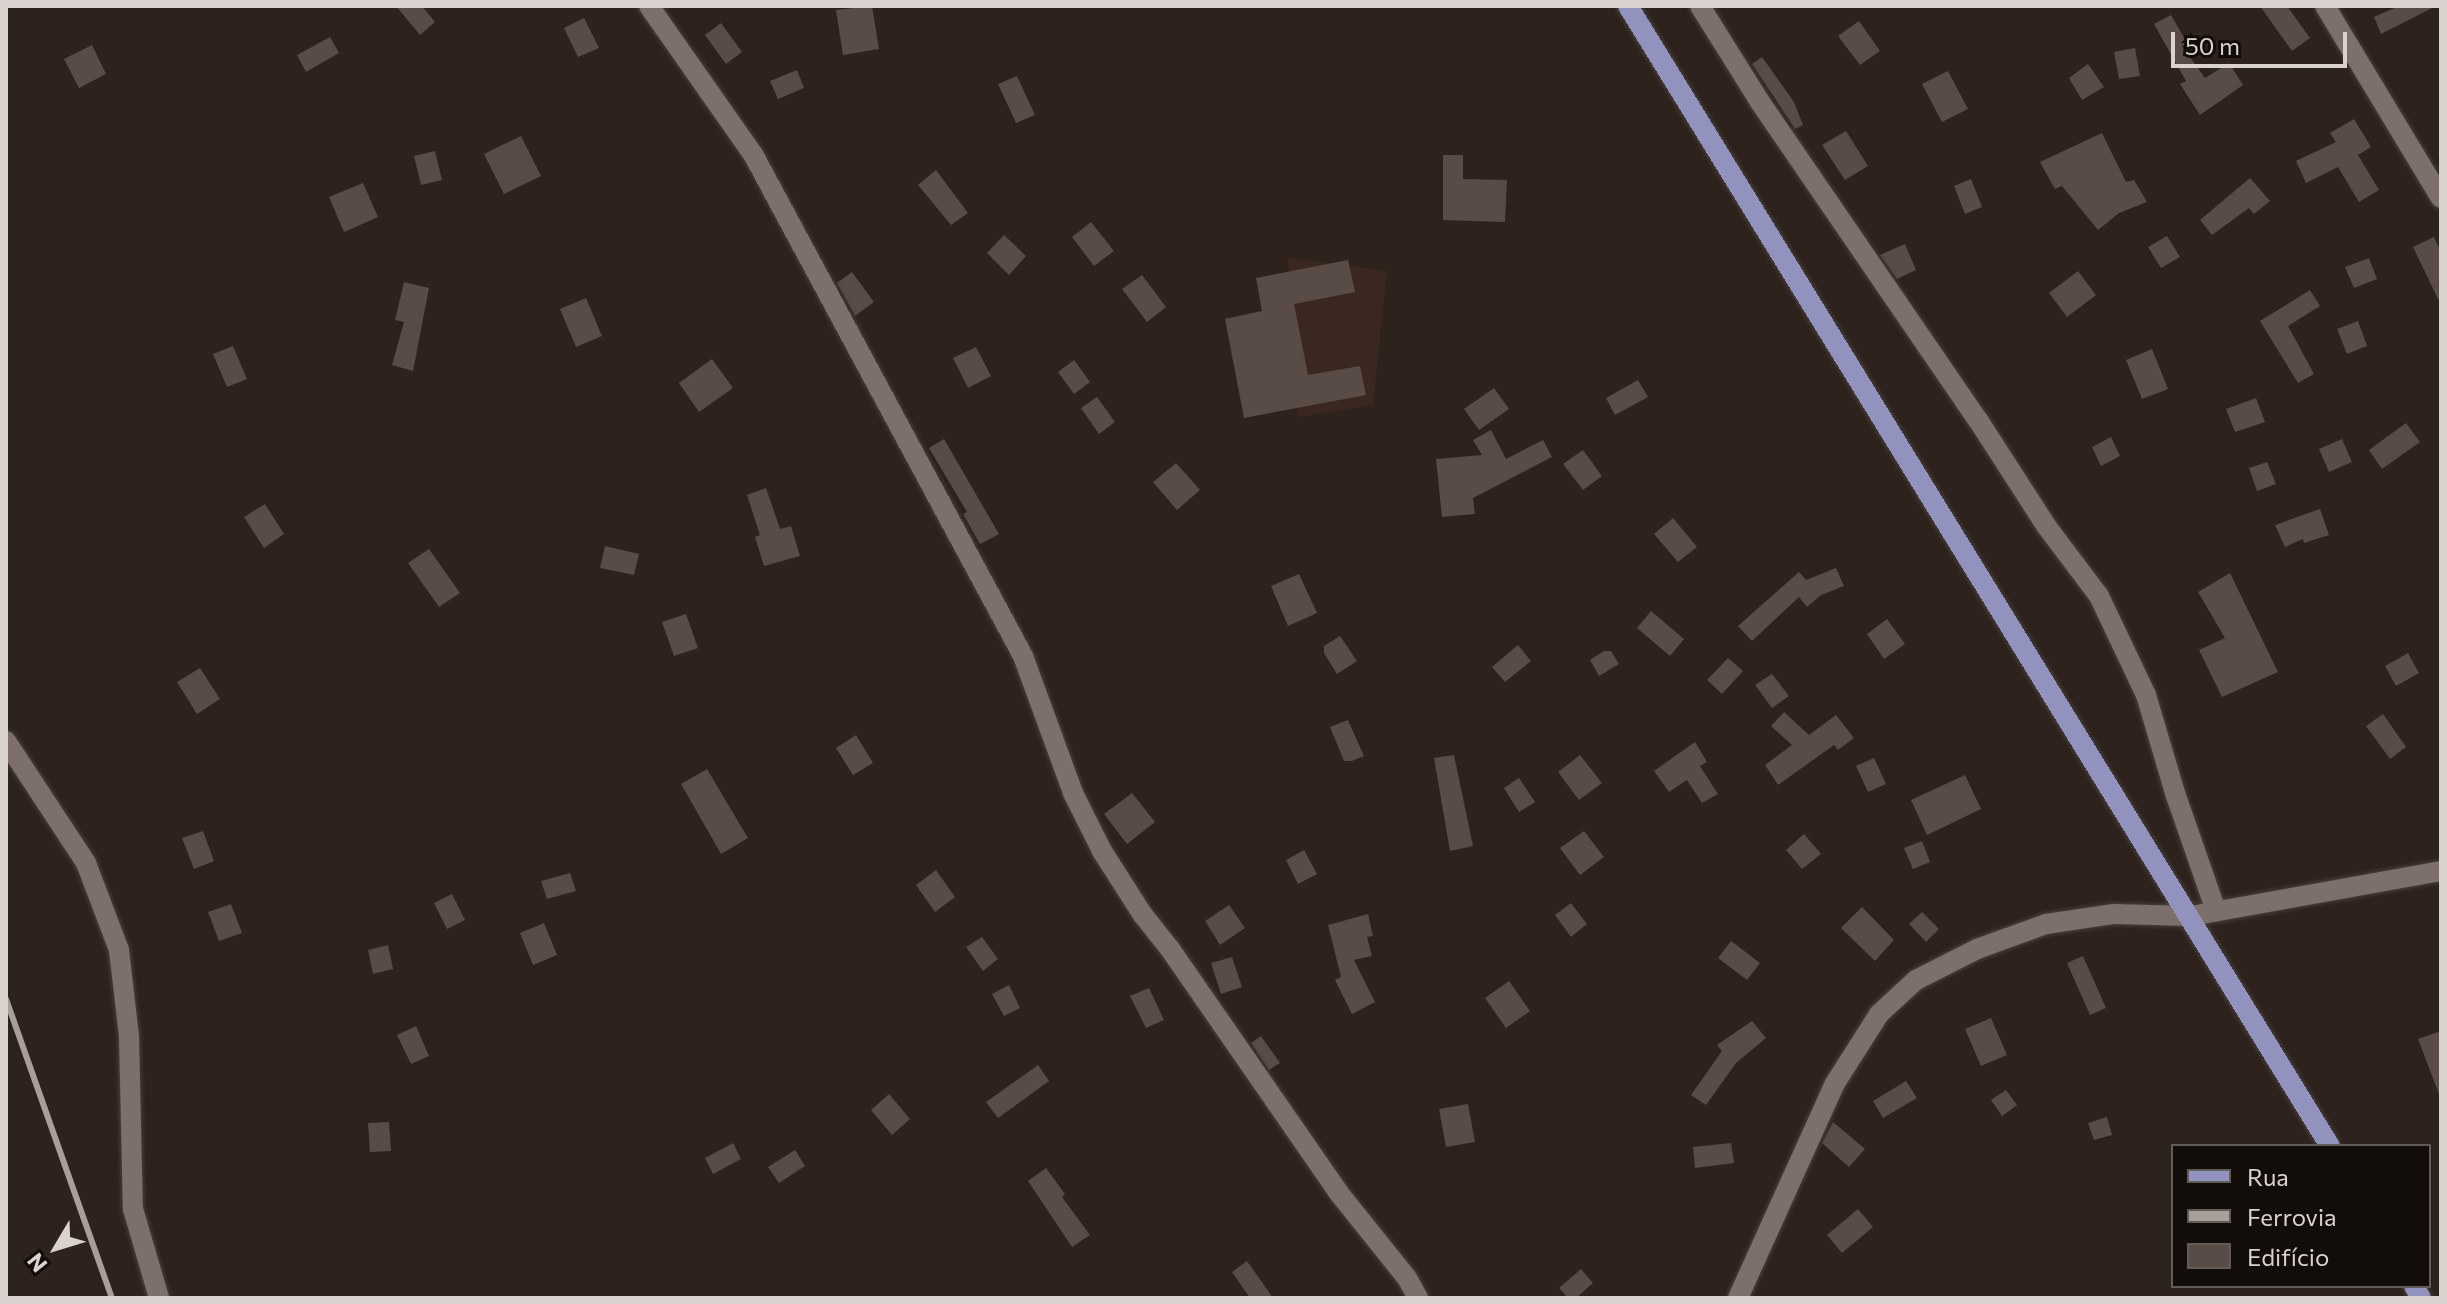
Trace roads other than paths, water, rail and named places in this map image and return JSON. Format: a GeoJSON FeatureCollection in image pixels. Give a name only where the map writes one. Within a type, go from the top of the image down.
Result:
{"type":"FeatureCollection","features":[{"type":"Feature","properties":{"kind":"main road"},"geometry":{"type":"LineString","coordinates":[[1628,6],[2150,859],[2191,916],[2329,1144]]}},
{"type":"Feature","properties":{"kind":"street"},"geometry":{"type":"LineString","coordinates":[[649,6],[754,156],[1023,656],[1067,778],[1102,851],[1143,915],[1170,949],[1338,1192],[1407,1278],[1418,1298]]}},
{"type":"Feature","properties":{"kind":"street"},"geometry":{"type":"LineString","coordinates":[[1700,6],[1760,102],[1970,407],[2047,527],[2099,596],[2146,695],[2176,796],[2216,911]]}},
{"type":"Feature","properties":{"kind":"street"},"geometry":{"type":"LineString","coordinates":[[2325,6],[2441,198]]}},
{"type":"Feature","properties":{"kind":"street"},"geometry":{"type":"LineString","coordinates":[[6,741],[86,863],[119,950],[129,1037],[133,1209],[159,1298]]}},
{"type":"Feature","properties":{"kind":"street"},"geometry":{"type":"LineString","coordinates":[[1738,1298],[1834,1085],[1879,1014],[1916,980],[1977,949],[2046,924],[2114,914],[2191,916],[2441,871]]}},
{"type":"Feature","properties":{"kind":"railway"},"geometry":{"type":"LineString","coordinates":[[6,999],[112,1298]]}}]}
